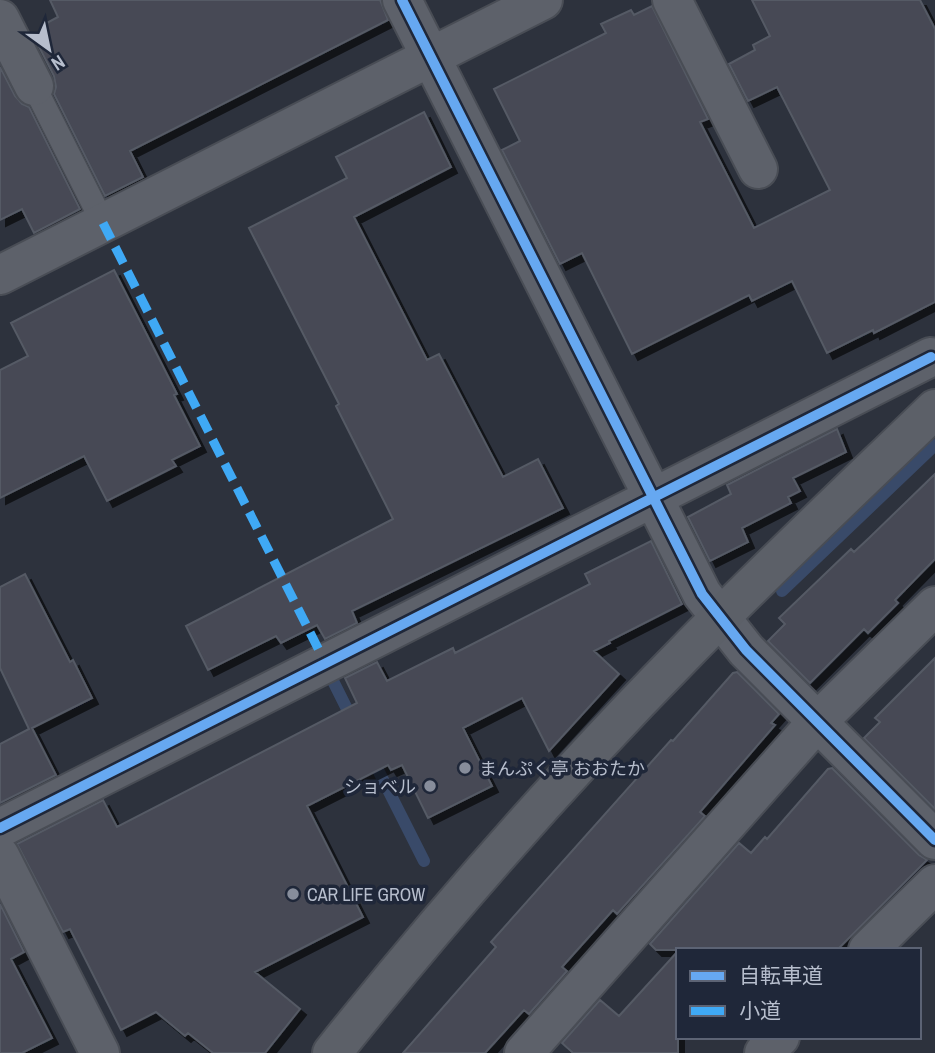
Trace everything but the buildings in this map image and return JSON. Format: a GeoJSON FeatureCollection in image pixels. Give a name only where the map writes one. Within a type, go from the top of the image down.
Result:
{"type":"FeatureCollection","features":[{"type":"Feature","properties":{"kind":"street"},"geometry":{"type":"LineString","coordinates":[[402,0],[702,594],[746,650],[935,840]]}},
{"type":"Feature","properties":{"kind":"street"},"geometry":{"type":"LineString","coordinates":[[0,275],[543,0]]}},
{"type":"Feature","properties":{"kind":"street"},"geometry":{"type":"LineString","coordinates":[[673,0],[758,169]]}},
{"type":"Feature","properties":{"kind":"street"},"geometry":{"type":"LineString","coordinates":[[0,19],[34,86]]}},
{"type":"Feature","properties":{"kind":"street"},"geometry":{"type":"LineString","coordinates":[[0,828],[934,357]]}},
{"type":"Feature","properties":{"kind":"street"},"geometry":{"type":"LineString","coordinates":[[332,1053],[440,922],[612,729],[720,618],[935,410]]}},
{"type":"Feature","properties":{"kind":"street"},"geometry":{"type":"LineString","coordinates":[[524,1053],[817,722],[935,606]]}},
{"type":"Feature","properties":{"kind":"street"},"geometry":{"type":"LineString","coordinates":[[0,856],[100,1053]]}},
{"type":"Feature","properties":{"kind":"street"},"geometry":{"type":"LineString","coordinates":[[870,948],[935,884]]}},
{"type":"Feature","properties":{"kind":"street"},"geometry":{"type":"LineString","coordinates":[[764,1053],[778,1039]]}},
{"type":"Feature","properties":{"kind":"lane"},"geometry":{"type":"LineString","coordinates":[[34,86],[103,223]]}},
{"type":"Feature","properties":{"kind":"waterway"},"geometry":{"type":"LineString","coordinates":[[782,591],[935,445]]}},
{"type":"Feature","properties":{"kind":"waterway"},"geometry":{"type":"LineString","coordinates":[[333,681],[353,721]]}},
{"type":"Feature","properties":{"kind":"waterway"},"geometry":{"type":"LineString","coordinates":[[371,756],[424,861]]}},
{"type":"Feature","properties":{"kind":"marked path"},"geometry":{"type":"LineString","coordinates":[[103,223],[326,664]]}},
{"type":"Feature","properties":{"kind":"cycle path"},"geometry":{"type":"LineString","coordinates":[[402,0],[702,594],[746,650],[935,840]]}},
{"type":"Feature","properties":{"kind":"cycle path"},"geometry":{"type":"LineString","coordinates":[[0,828],[931,357]]}},
{"type":"Feature","properties":{"kind":"place","name":"まんぷく亭 おおたか"},"geometry":{"type":"Point","coordinates":[465,768]}},
{"type":"Feature","properties":{"kind":"place","name":"ショベル"},"geometry":{"type":"Point","coordinates":[430,786]}},
{"type":"Feature","properties":{"kind":"place","name":"CAR LIFE GROW"},"geometry":{"type":"Point","coordinates":[293,894]}}]}
